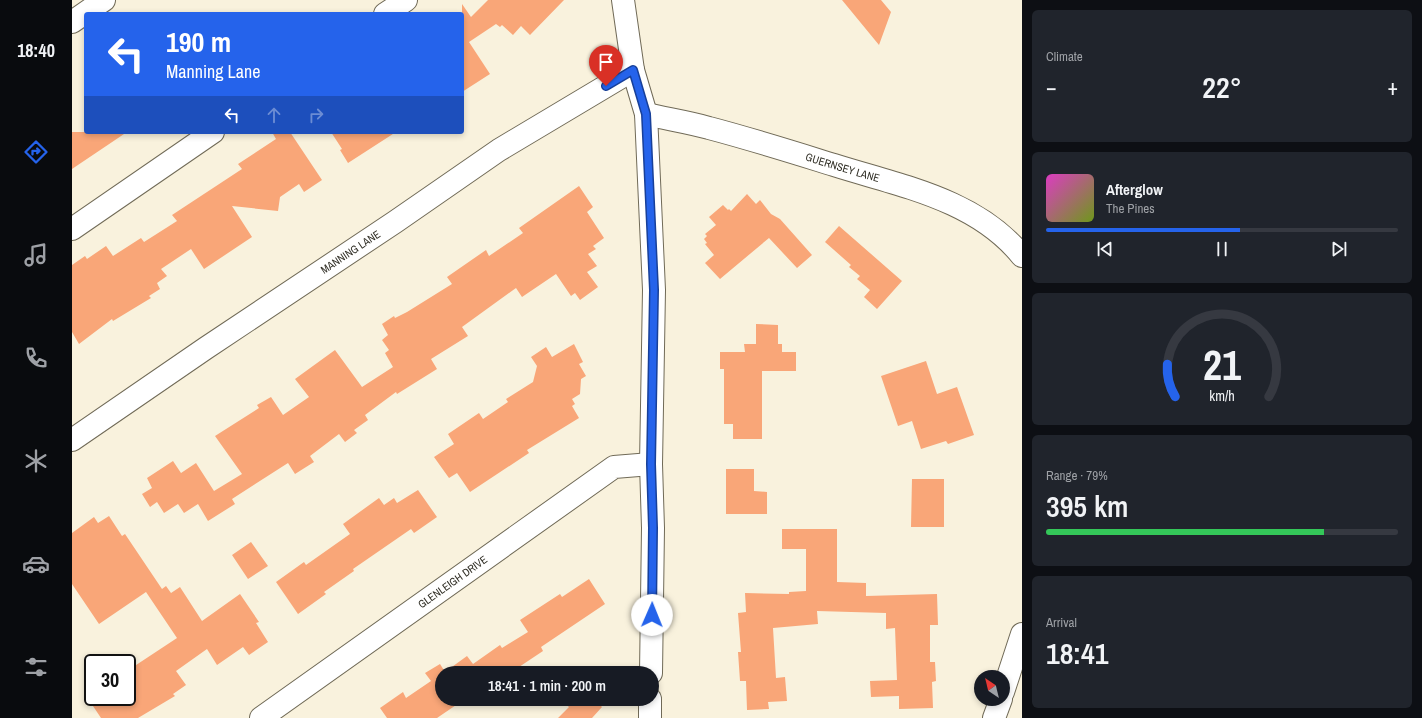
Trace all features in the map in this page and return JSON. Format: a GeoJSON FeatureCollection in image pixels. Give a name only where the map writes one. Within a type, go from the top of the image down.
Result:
{"type":"FeatureCollection","features":[{"type":"Feature","properties":{"kind":"street"},"geometry":{"type":"LineString","coordinates":[[87,12],[104,0]]}},
{"type":"Feature","properties":{"kind":"street"},"geometry":{"type":"LineString","coordinates":[[389,12],[406,0]]}},
{"type":"Feature","properties":{"kind":"street"},"geometry":{"type":"LineString","coordinates":[[624,0],[633,70],[646,114],[654,290],[651,464],[653,528],[651,666]]}},
{"type":"Feature","properties":{"kind":"street"},"geometry":{"type":"LineString","coordinates":[[72,22],[84,14]]}},
{"type":"Feature","properties":{"kind":"street","name":"MANNING LANE"},"geometry":{"type":"LineString","coordinates":[[72,440],[499,150],[633,70]]}},
{"type":"Feature","properties":{"kind":"street","name":"GUERNSEY LANE"},"geometry":{"type":"LineString","coordinates":[[646,114],[707,128],[915,188],[956,206],[977,218],[1014,246],[1022,256]]}},
{"type":"Feature","properties":{"kind":"street"},"geometry":{"type":"LineString","coordinates":[[72,229],[210,134]]}},
{"type":"Feature","properties":{"kind":"street","name":"GLENLEIGH DRIVE"},"geometry":{"type":"LineString","coordinates":[[261,718],[614,467],[651,464]]}},
{"type":"Feature","properties":{"kind":"street"},"geometry":{"type":"LineString","coordinates":[[1010,671],[1022,634]]}},
{"type":"Feature","properties":{"kind":"street"},"geometry":{"type":"LineString","coordinates":[[650,706],[650,718]]}},
{"type":"Feature","properties":{"kind":"street"},"geometry":{"type":"LineString","coordinates":[[994,718],[998,706]]}},
{"type":"Feature","properties":{"kind":"building"},"geometry":{"type":"Polygon","coordinates":[[[488,0],[564,0],[530,35],[521,26],[513,35],[502,25],[500,27],[496,24],[469,42],[490,74],[464,91],[464,12],[462,12],[462,4],[471,17],[488,0]]]}},
{"type":"Feature","properties":{"kind":"building"},"geometry":{"type":"Polygon","coordinates":[[[842,0],[881,0],[891,12],[879,45],[842,0]]]}},
{"type":"Feature","properties":{"kind":"building"},"geometry":{"type":"Polygon","coordinates":[[[72,132],[84,132],[84,134],[124,134],[72,169],[72,132]]]}},
{"type":"Feature","properties":{"kind":"building"},"geometry":{"type":"Polygon","coordinates":[[[273,134],[291,134],[322,180],[304,192],[299,184],[280,197],[278,211],[232,206],[252,237],[204,269],[191,249],[161,269],[167,276],[157,283],[160,289],[149,296],[151,298],[113,321],[112,319],[79,344],[72,332],[72,265],[85,256],[87,259],[106,246],[113,256],[141,238],[144,242],[177,221],[172,215],[242,169],[238,164],[276,139],[273,134]]]}},
{"type":"Feature","properties":{"kind":"building"},"geometry":{"type":"Polygon","coordinates":[[[332,134],[393,134],[348,163],[340,150],[342,149],[332,134]]]}},
{"type":"Feature","properties":{"kind":"building"},"geometry":{"type":"Polygon","coordinates":[[[579,186],[593,207],[587,212],[604,238],[593,246],[596,249],[588,254],[597,266],[587,272],[598,287],[580,300],[575,293],[571,296],[556,274],[522,297],[516,288],[462,327],[468,336],[431,359],[437,369],[397,394],[396,392],[365,415],[368,420],[354,430],[357,433],[345,442],[339,434],[310,456],[314,462],[295,474],[288,463],[232,499],[235,504],[208,521],[198,504],[184,513],[178,504],[164,513],[157,502],[150,507],[142,494],[152,488],[147,478],[173,461],[181,473],[196,463],[214,491],[242,474],[215,436],[259,408],[257,405],[271,397],[283,415],[309,397],[295,379],[335,350],[362,387],[393,367],[385,353],[389,350],[382,340],[388,335],[382,324],[394,316],[395,318],[407,312],[452,284],[447,277],[486,250],[489,256],[523,233],[519,228],[579,186]]]}},
{"type":"Feature","properties":{"kind":"building"},"geometry":{"type":"Polygon","coordinates":[[[747,194],[756,204],[760,200],[771,214],[780,219],[812,255],[797,268],[769,238],[720,279],[705,263],[714,255],[705,244],[707,243],[704,239],[707,236],[705,234],[716,225],[709,217],[723,205],[731,211],[747,194]]]}},
{"type":"Feature","properties":{"kind":"building"},"geometry":{"type":"Polygon","coordinates":[[[839,226],[902,281],[877,309],[864,297],[870,290],[857,279],[860,276],[849,267],[851,265],[825,242],[839,226]]]}},
{"type":"Feature","properties":{"kind":"building"},"geometry":{"type":"Polygon","coordinates":[[[756,324],[778,325],[778,344],[782,344],[782,352],[796,352],[796,371],[762,371],[762,439],[733,439],[733,424],[724,424],[724,369],[720,369],[720,352],[745,352],[744,344],[756,344],[756,324]]]}},
{"type":"Feature","properties":{"kind":"building"},"geometry":{"type":"Polygon","coordinates":[[[574,344],[583,362],[579,364],[586,376],[581,379],[580,394],[572,399],[575,404],[572,406],[579,418],[527,450],[529,453],[470,492],[457,473],[449,478],[434,457],[454,444],[448,434],[479,413],[483,419],[508,402],[506,399],[533,382],[537,366],[531,357],[546,347],[552,357],[574,344]]]}},
{"type":"Feature","properties":{"kind":"building"},"geometry":{"type":"Polygon","coordinates":[[[926,361],[937,394],[957,387],[974,435],[948,444],[946,441],[921,449],[912,421],[898,426],[881,376],[926,361]]]}},
{"type":"Feature","properties":{"kind":"building"},"geometry":{"type":"Polygon","coordinates":[[[726,469],[754,469],[754,491],[767,492],[767,514],[726,514],[726,469]]]}},
{"type":"Feature","properties":{"kind":"building"},"geometry":{"type":"Polygon","coordinates":[[[912,479],[944,479],[944,527],[911,527],[912,479]]]}},
{"type":"Feature","properties":{"kind":"building"},"geometry":{"type":"Polygon","coordinates":[[[418,490],[437,517],[414,533],[411,529],[353,569],[354,571],[324,592],[326,594],[298,614],[276,582],[304,562],[306,565],[350,534],[343,524],[379,498],[384,505],[394,498],[397,503],[418,490]]]}},
{"type":"Feature","properties":{"kind":"building"},"geometry":{"type":"Polygon","coordinates":[[[109,516],[122,536],[125,534],[162,589],[166,586],[171,593],[180,587],[202,621],[240,594],[259,622],[256,623],[268,642],[249,655],[243,647],[217,665],[207,649],[176,671],[186,685],[173,694],[175,696],[138,718],[101,718],[93,706],[136,706],[136,665],[177,638],[146,592],[99,624],[72,584],[72,533],[94,517],[98,523],[109,516]]]}},
{"type":"Feature","properties":{"kind":"building"},"geometry":{"type":"Polygon","coordinates":[[[782,529],[837,529],[837,582],[866,583],[866,596],[937,594],[938,625],[930,625],[930,662],[935,662],[936,681],[932,682],[933,708],[899,709],[899,696],[871,697],[870,681],[897,680],[895,628],[886,629],[886,613],[817,611],[818,624],[773,628],[776,678],[785,677],[787,701],[768,702],[769,709],[747,710],[746,681],[740,681],[738,652],[741,652],[738,613],[746,612],[745,593],[789,594],[789,592],[806,591],[806,549],[782,549],[782,529]]]}},
{"type":"Feature","properties":{"kind":"building"},"geometry":{"type":"Polygon","coordinates":[[[251,542],[268,566],[248,579],[232,555],[251,542]]]}},
{"type":"Feature","properties":{"kind":"building"},"geometry":{"type":"Polygon","coordinates":[[[589,579],[605,604],[541,647],[543,651],[520,666],[453,666],[467,656],[473,664],[500,645],[502,648],[528,632],[520,620],[560,594],[562,597],[589,579]]]}},
{"type":"Feature","properties":{"kind":"building"},"geometry":{"type":"Polygon","coordinates":[[[435,667],[435,706],[455,706],[437,718],[387,718],[380,708],[403,692],[406,698],[431,681],[425,673],[435,667]]]}},
{"type":"Feature","properties":{"kind":"building"},"geometry":{"type":"Polygon","coordinates":[[[568,706],[602,707],[592,718],[558,718],[569,707],[568,706]]]}},
{"type":"Feature","properties":{"kind":"route"},"geometry":{"type":"LineString","coordinates":[[606,86],[633,70],[646,114],[654,290],[651,464],[653,528],[652,615]]}}]}
